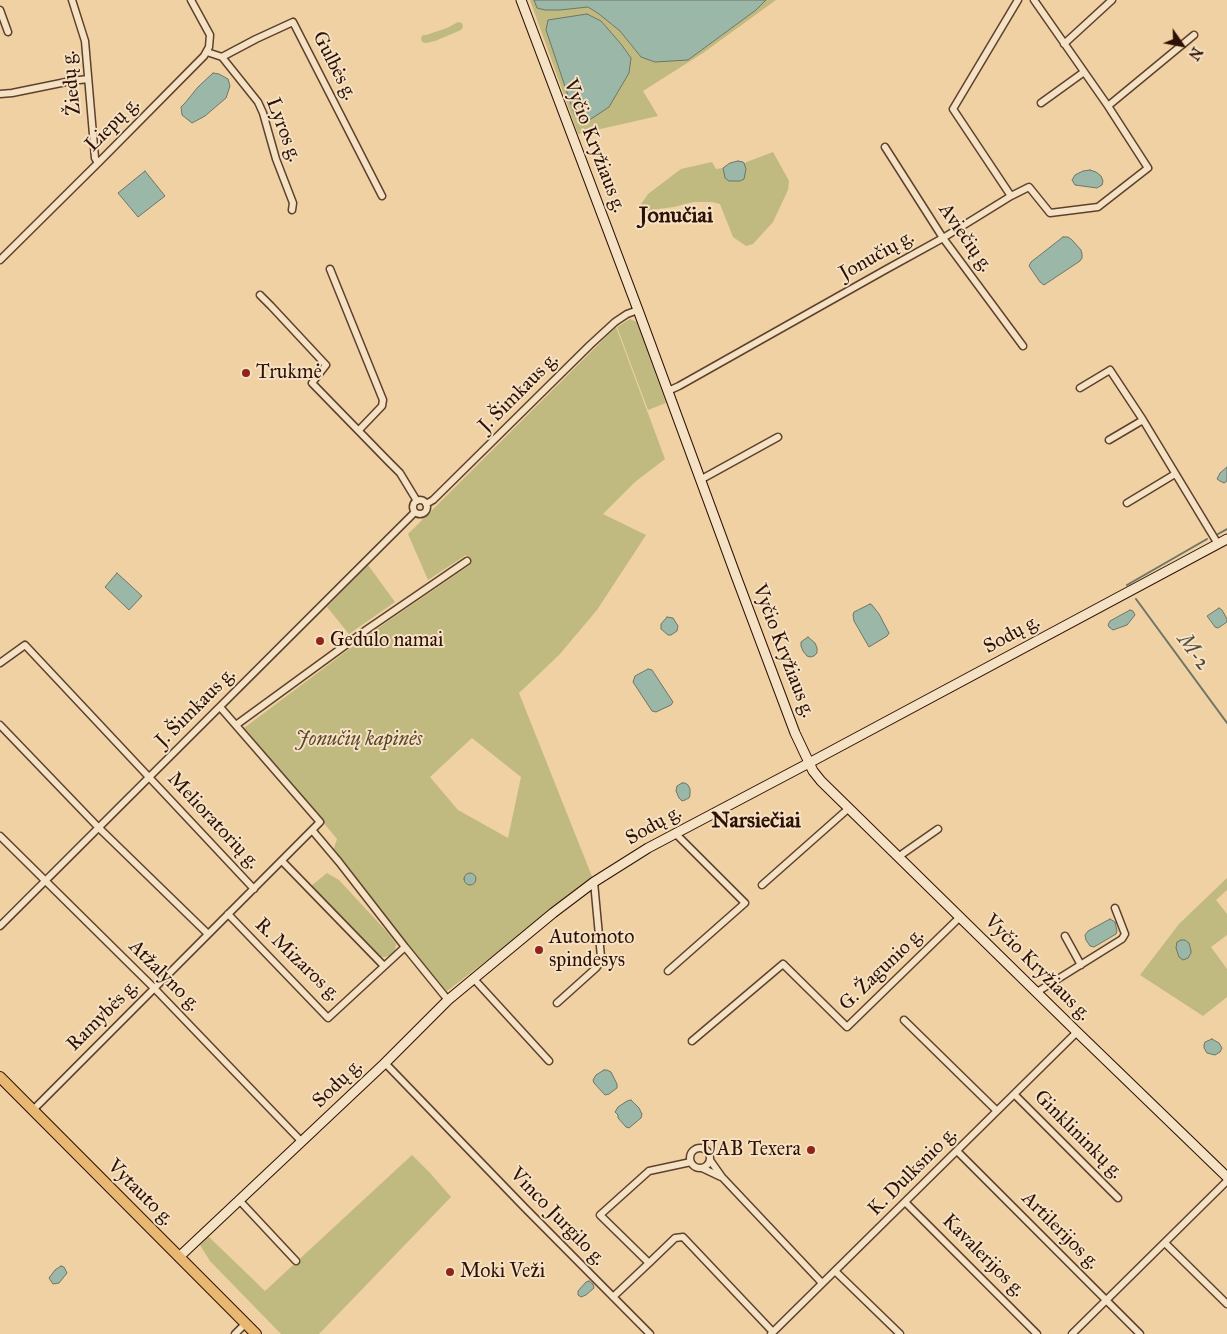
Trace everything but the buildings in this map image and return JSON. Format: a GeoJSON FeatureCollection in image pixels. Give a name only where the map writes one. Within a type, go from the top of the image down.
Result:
{"type":"FeatureCollection","features":[{"type":"Feature","properties":{"kind":"main road","name":"Vytauto g."},"geometry":{"type":"LineString","coordinates":[[0,1077],[256,1334]]}},
{"type":"Feature","properties":{"kind":"street","name":"Žiedų g."},"geometry":{"type":"LineString","coordinates":[[72,0],[85,41],[95,158],[98,163]]}},
{"type":"Feature","properties":{"kind":"street"},"geometry":{"type":"LineString","coordinates":[[192,0],[210,35],[207,52],[222,57]]}},
{"type":"Feature","properties":{"kind":"street","name":"Vyčio Kryžiaus g."},"geometry":{"type":"LineString","coordinates":[[521,0],[795,733],[813,771],[898,857],[1227,1177]]}},
{"type":"Feature","properties":{"kind":"street"},"geometry":{"type":"LineString","coordinates":[[1011,196],[953,108],[1018,0]]}},
{"type":"Feature","properties":{"kind":"street"},"geometry":{"type":"LineString","coordinates":[[1034,0],[1108,106],[1194,36]]}},
{"type":"Feature","properties":{"kind":"street"},"geometry":{"type":"LineString","coordinates":[[1064,44],[1112,0]]}},
{"type":"Feature","properties":{"kind":"street"},"geometry":{"type":"LineString","coordinates":[[0,10],[8,32]]}},
{"type":"Feature","properties":{"kind":"street","name":"Gulbės g."},"geometry":{"type":"LineString","coordinates":[[222,57],[293,22],[382,196]]}},
{"type":"Feature","properties":{"kind":"street","name":"Liepų g."},"geometry":{"type":"LineString","coordinates":[[0,260],[207,52]]}},
{"type":"Feature","properties":{"kind":"street","name":"Lyros g."},"geometry":{"type":"LineString","coordinates":[[222,57],[258,102],[276,159],[293,203],[292,210]]}},
{"type":"Feature","properties":{"kind":"street"},"geometry":{"type":"LineString","coordinates":[[1040,103],[1084,72]]}},
{"type":"Feature","properties":{"kind":"street"},"geometry":{"type":"LineString","coordinates":[[0,94],[88,79]]}},
{"type":"Feature","properties":{"kind":"street","name":"Jonučių g."},"geometry":{"type":"LineString","coordinates":[[668,391],[943,238],[1029,187],[1050,213],[1098,207],[1148,168],[1108,106]]}},
{"type":"Feature","properties":{"kind":"street","name":"Aviečių g."},"geometry":{"type":"LineString","coordinates":[[885,147],[943,238],[1022,346]]}},
{"type":"Feature","properties":{"kind":"street"},"geometry":{"type":"LineString","coordinates":[[330,269],[383,400],[382,406],[359,430]]}},
{"type":"Feature","properties":{"kind":"street"},"geometry":{"type":"LineString","coordinates":[[260,295],[326,365],[312,383],[400,473],[417,501]]}},
{"type":"Feature","properties":{"kind":"street","name":"J. Šimkaus g."},"geometry":{"type":"LineString","coordinates":[[0,926],[415,512],[421,514],[425,512],[426,504],[433,500],[590,345],[615,322],[638,310]]}},
{"type":"Feature","properties":{"kind":"street"},"geometry":{"type":"LineString","coordinates":[[1080,388],[1110,370],[1143,420],[1218,544]]}},
{"type":"Feature","properties":{"kind":"street"},"geometry":{"type":"LineString","coordinates":[[1109,440],[1143,420]]}},
{"type":"Feature","properties":{"kind":"street"},"geometry":{"type":"LineString","coordinates":[[700,480],[778,437]]}},
{"type":"Feature","properties":{"kind":"street"},"geometry":{"type":"LineString","coordinates":[[1127,503],[1175,474]]}},
{"type":"Feature","properties":{"kind":"street"},"geometry":{"type":"LineString","coordinates":[[417,501],[423,501],[426,504]]}},
{"type":"Feature","properties":{"kind":"street"},"geometry":{"type":"LineString","coordinates":[[415,512],[414,506],[417,501]]}},
{"type":"Feature","properties":{"kind":"street","name":"Sodų g."},"geometry":{"type":"LineString","coordinates":[[179,1257],[385,1063],[448,1000],[553,913],[594,882],[637,854],[675,833],[1227,539]]}},
{"type":"Feature","properties":{"kind":"street"},"geometry":{"type":"LineString","coordinates":[[220,707],[236,725],[369,628],[467,561]]}},
{"type":"Feature","properties":{"kind":"street","name":"Melioratorių g."},"geometry":{"type":"LineString","coordinates":[[0,663],[25,644],[254,888]]}},
{"type":"Feature","properties":{"kind":"street"},"geometry":{"type":"LineString","coordinates":[[0,725],[99,828],[207,934]]}},
{"type":"Feature","properties":{"kind":"street","name":"Ramybės g."},"geometry":{"type":"LineString","coordinates":[[32,1110],[320,822],[236,725]]}},
{"type":"Feature","properties":{"kind":"street"},"geometry":{"type":"LineString","coordinates":[[762,885],[849,808]]}},
{"type":"Feature","properties":{"kind":"street"},"geometry":{"type":"LineString","coordinates":[[898,857],[938,829]]}},
{"type":"Feature","properties":{"kind":"street"},"geometry":{"type":"LineString","coordinates":[[312,830],[340,862],[448,1000]]}},
{"type":"Feature","properties":{"kind":"street"},"geometry":{"type":"LineString","coordinates":[[668,971],[745,903],[675,833]]}},
{"type":"Feature","properties":{"kind":"street","name":"Atžalyno g."},"geometry":{"type":"LineString","coordinates":[[0,836],[154,988],[302,1142]]}},
{"type":"Feature","properties":{"kind":"street"},"geometry":{"type":"LineString","coordinates":[[282,860],[384,966]]}},
{"type":"Feature","properties":{"kind":"street"},"geometry":{"type":"LineString","coordinates":[[557,1003],[599,964],[601,957],[594,882]]}},
{"type":"Feature","properties":{"kind":"street"},"geometry":{"type":"LineString","coordinates":[[1037,992],[1122,939],[1125,934],[1115,908]]}},
{"type":"Feature","properties":{"kind":"street","name":"R. Mizaros g."},"geometry":{"type":"LineString","coordinates":[[228,914],[328,1018],[405,947]]}},
{"type":"Feature","properties":{"kind":"street","name":"G. Žagunio g."},"geometry":{"type":"LineString","coordinates":[[692,1041],[783,964],[847,1027],[960,917]]}},
{"type":"Feature","properties":{"kind":"street"},"geometry":{"type":"LineString","coordinates":[[1065,936],[1081,965]]}},
{"type":"Feature","properties":{"kind":"street"},"geometry":{"type":"LineString","coordinates":[[473,978],[549,1061]]}},
{"type":"Feature","properties":{"kind":"street"},"geometry":{"type":"LineString","coordinates":[[904,1020],[997,1111]]}},
{"type":"Feature","properties":{"kind":"street","name":"K. Dulksnio g."},"geometry":{"type":"LineString","coordinates":[[772,1333],[1077,1032]]}},
{"type":"Feature","properties":{"kind":"street","name":"Vinco Jurgilo g."},"geometry":{"type":"LineString","coordinates":[[385,1063],[650,1334]]}},
{"type":"Feature","properties":{"kind":"street","name":"Ginklininkų g."},"geometry":{"type":"LineString","coordinates":[[1014,1094],[1118,1198]]}},
{"type":"Feature","properties":{"kind":"street"},"geometry":{"type":"LineString","coordinates":[[722,1177],[696,1167],[691,1162],[690,1156],[692,1153],[699,1148],[707,1151],[710,1160],[722,1177],[822,1283]]}},
{"type":"Feature","properties":{"kind":"street","name":"Artilerijos g."},"geometry":{"type":"LineString","coordinates":[[957,1151],[1140,1334]]}},
{"type":"Feature","properties":{"kind":"street"},"geometry":{"type":"LineString","coordinates":[[702,1168],[710,1160]]}},
{"type":"Feature","properties":{"kind":"street"},"geometry":{"type":"LineString","coordinates":[[649,1263],[600,1216],[649,1172],[691,1162]]}},
{"type":"Feature","properties":{"kind":"street"},"geometry":{"type":"LineString","coordinates":[[1072,1334],[1227,1181]]}},
{"type":"Feature","properties":{"kind":"street"},"geometry":{"type":"LineString","coordinates":[[239,1200],[296,1261]]}},
{"type":"Feature","properties":{"kind":"street","name":"Kavalerijos g."},"geometry":{"type":"LineString","coordinates":[[905,1202],[1037,1334]]}},
{"type":"Feature","properties":{"kind":"street"},"geometry":{"type":"LineString","coordinates":[[613,1297],[675,1238],[683,1238],[772,1333]]}},
{"type":"Feature","properties":{"kind":"street"},"geometry":{"type":"LineString","coordinates":[[1165,1242],[1227,1304]]}},
{"type":"Feature","properties":{"kind":"street"},"geometry":{"type":"LineString","coordinates":[[835,1271],[900,1334]]}},
{"type":"Feature","properties":{"kind":"street"},"geometry":{"type":"LineString","coordinates":[[235,1334],[246,1324]]}},
{"type":"Feature","properties":{"kind":"green space"},"geometry":{"type":"Polygon","coordinates":[[[530,0],[534,0],[538,8],[560,10],[588,7],[620,31],[641,57],[688,60],[756,10],[766,0],[776,0],[703,53],[643,91],[658,116],[578,134],[530,0]],[[601,21],[615,96],[629,73],[631,58],[601,21]]]}},
{"type":"Feature","properties":{"kind":"green space"},"geometry":{"type":"Polygon","coordinates":[[[458,22],[462,23],[463,27],[461,30],[435,41],[422,42],[421,38],[423,35],[447,28],[458,22]]]}},
{"type":"Feature","properties":{"kind":"green space"},"geometry":{"type":"Polygon","coordinates":[[[773,152],[789,181],[788,190],[773,222],[753,244],[746,246],[733,237],[720,204],[693,202],[674,207],[643,211],[639,207],[648,194],[681,169],[712,162],[716,169],[723,168],[723,171],[746,169],[744,163],[773,152]]]}},
{"type":"Feature","properties":{"kind":"green space"},"geometry":{"type":"Polygon","coordinates":[[[630,319],[637,322],[666,403],[648,410],[617,327],[630,319]]]}},
{"type":"Feature","properties":{"kind":"green space","name":"Jonučių kapinės"},"geometry":{"type":"Polygon","coordinates":[[[616,327],[665,459],[635,482],[603,514],[646,535],[597,610],[559,655],[519,693],[593,879],[447,991],[332,854],[337,839],[244,728],[368,635],[470,565],[466,555],[428,580],[408,534],[616,327]],[[472,738],[430,777],[458,810],[508,838],[521,777],[472,738]]]}},
{"type":"Feature","properties":{"kind":"green space"},"geometry":{"type":"Polygon","coordinates":[[[368,565],[395,602],[349,634],[327,607],[368,565]]]}},
{"type":"Feature","properties":{"kind":"green space"},"geometry":{"type":"Polygon","coordinates":[[[327,873],[339,880],[388,933],[396,944],[393,955],[379,957],[311,886],[327,873]]]}},
{"type":"Feature","properties":{"kind":"green space"},"geometry":{"type":"Polygon","coordinates":[[[1227,878],[1227,890],[1216,900],[1227,914],[1227,935],[1211,947],[1227,969],[1227,997],[1203,1016],[1140,975],[1179,924],[1227,878]]]}},
{"type":"Feature","properties":{"kind":"green space"},"geometry":{"type":"Polygon","coordinates":[[[412,1155],[451,1197],[319,1334],[281,1334],[210,1261],[200,1245],[208,1236],[265,1291],[412,1155]]]}},
{"type":"Feature","properties":{"kind":"shaded area"},"geometry":{"type":"Polygon","coordinates":[[[534,0],[766,0],[756,10],[688,60],[655,62],[641,57],[620,31],[588,7],[545,10],[537,8],[534,0]]]}},
{"type":"Feature","properties":{"kind":"shaded area"},"geometry":{"type":"Polygon","coordinates":[[[587,14],[601,21],[631,58],[629,73],[609,107],[588,121],[575,116],[546,30],[548,20],[587,14]]]}},
{"type":"Feature","properties":{"kind":"shaded area"},"geometry":{"type":"Polygon","coordinates":[[[213,73],[228,79],[230,86],[226,98],[205,116],[192,123],[182,115],[181,107],[213,73]]]}},
{"type":"Feature","properties":{"kind":"shaded area"},"geometry":{"type":"Polygon","coordinates":[[[738,161],[744,163],[746,169],[744,179],[729,181],[725,178],[723,168],[730,163],[738,161]]]}},
{"type":"Feature","properties":{"kind":"shaded area"},"geometry":{"type":"Polygon","coordinates":[[[1090,170],[1101,176],[1102,185],[1097,188],[1075,185],[1072,180],[1075,175],[1090,170]]]}},
{"type":"Feature","properties":{"kind":"shaded area"},"geometry":{"type":"Polygon","coordinates":[[[145,171],[165,196],[138,217],[118,193],[145,171]]]}},
{"type":"Feature","properties":{"kind":"shaded area"},"geometry":{"type":"Polygon","coordinates":[[[1063,237],[1068,237],[1072,240],[1081,250],[1082,258],[1044,285],[1029,266],[1031,262],[1063,237]]]}},
{"type":"Feature","properties":{"kind":"shaded area"},"geometry":{"type":"Polygon","coordinates":[[[1227,467],[1227,481],[1224,483],[1217,479],[1220,473],[1227,467]]]}},
{"type":"Feature","properties":{"kind":"shaded area"},"geometry":{"type":"Polygon","coordinates":[[[117,573],[142,596],[129,610],[105,587],[117,573]]]}},
{"type":"Feature","properties":{"kind":"shaded area"},"geometry":{"type":"Polygon","coordinates":[[[870,604],[879,614],[889,633],[869,647],[854,621],[853,615],[854,612],[870,604]]]}},
{"type":"Feature","properties":{"kind":"shaded area"},"geometry":{"type":"Polygon","coordinates":[[[1219,608],[1222,610],[1227,622],[1218,628],[1215,627],[1207,616],[1219,608]]]}},
{"type":"Feature","properties":{"kind":"shaded area"},"geometry":{"type":"Polygon","coordinates":[[[1130,610],[1135,615],[1127,625],[1113,630],[1109,627],[1110,621],[1130,610]]]}},
{"type":"Feature","properties":{"kind":"shaded area"},"geometry":{"type":"Polygon","coordinates":[[[667,617],[673,618],[678,626],[677,631],[671,635],[668,635],[661,629],[661,624],[667,617]]]}},
{"type":"Feature","properties":{"kind":"shaded area"},"geometry":{"type":"Polygon","coordinates":[[[808,637],[815,643],[817,648],[817,653],[810,657],[807,656],[801,646],[801,642],[808,637]]]}},
{"type":"Feature","properties":{"kind":"shaded area"},"geometry":{"type":"Polygon","coordinates":[[[648,669],[652,670],[673,702],[671,705],[656,712],[652,711],[633,682],[635,676],[648,669]]]}},
{"type":"Feature","properties":{"kind":"shaded area"},"geometry":{"type":"Polygon","coordinates":[[[682,783],[688,785],[690,795],[689,798],[682,801],[676,791],[677,786],[682,783]]]}},
{"type":"Feature","properties":{"kind":"shaded area"},"geometry":{"type":"Polygon","coordinates":[[[472,873],[475,874],[475,884],[468,885],[465,884],[464,877],[465,874],[472,873]]]}},
{"type":"Feature","properties":{"kind":"shaded area"},"geometry":{"type":"Polygon","coordinates":[[[1110,919],[1115,922],[1116,934],[1094,947],[1090,946],[1085,935],[1088,931],[1110,919]]]}},
{"type":"Feature","properties":{"kind":"shaded area"},"geometry":{"type":"Polygon","coordinates":[[[1181,940],[1189,943],[1191,951],[1188,958],[1183,960],[1179,957],[1176,948],[1177,942],[1181,940]]]}},
{"type":"Feature","properties":{"kind":"shaded area"},"geometry":{"type":"Polygon","coordinates":[[[1212,1039],[1219,1043],[1222,1048],[1215,1055],[1207,1053],[1204,1048],[1205,1042],[1212,1039]]]}},
{"type":"Feature","properties":{"kind":"shaded area"},"geometry":{"type":"Polygon","coordinates":[[[604,1070],[611,1072],[617,1084],[617,1088],[605,1095],[593,1080],[596,1075],[604,1070]]]}},
{"type":"Feature","properties":{"kind":"shaded area"},"geometry":{"type":"Polygon","coordinates":[[[631,1100],[642,1114],[641,1118],[629,1128],[618,1118],[615,1112],[618,1107],[631,1100]]]}},
{"type":"Feature","properties":{"kind":"shaded area"},"geometry":{"type":"Polygon","coordinates":[[[61,1266],[64,1267],[67,1273],[59,1283],[53,1284],[49,1278],[61,1266]]]}},
{"type":"Feature","properties":{"kind":"shaded area"},"geometry":{"type":"Polygon","coordinates":[[[589,1281],[593,1284],[594,1288],[581,1297],[578,1295],[578,1291],[589,1281]]]}},
{"type":"Feature","properties":{"kind":"waterway","name":"M-2"},"geometry":{"type":"LineString","coordinates":[[1218,534],[1227,529]]}},
{"type":"Feature","properties":{"kind":"waterway","name":"M-2"},"geometry":{"type":"LineString","coordinates":[[1127,585],[1207,539]]}},
{"type":"Feature","properties":{"kind":"waterway","name":"M-2"},"geometry":{"type":"LineString","coordinates":[[1136,599],[1227,723]]}},
{"type":"Feature","properties":{"kind":"place","name":"Trukmė"},"geometry":{"type":"Point","coordinates":[246,373]}},
{"type":"Feature","properties":{"kind":"place","name":"Gedulo namai"},"geometry":{"type":"Point","coordinates":[320,641]}},
{"type":"Feature","properties":{"kind":"place","name":"Automoto spindesys"},"geometry":{"type":"Point","coordinates":[539,950]}},
{"type":"Feature","properties":{"kind":"place","name":"UAB Texera"},"geometry":{"type":"Point","coordinates":[811,1150]}},
{"type":"Feature","properties":{"kind":"place","name":"Moki Veži"},"geometry":{"type":"Point","coordinates":[450,1272]}},
{"type":"Feature","properties":{"kind":"district","name":"Jonučiai"},"geometry":{"type":"Point","coordinates":[676,217]}},
{"type":"Feature","properties":{"kind":"district","name":"Narsiečiai"},"geometry":{"type":"Point","coordinates":[756,822]}}]}
